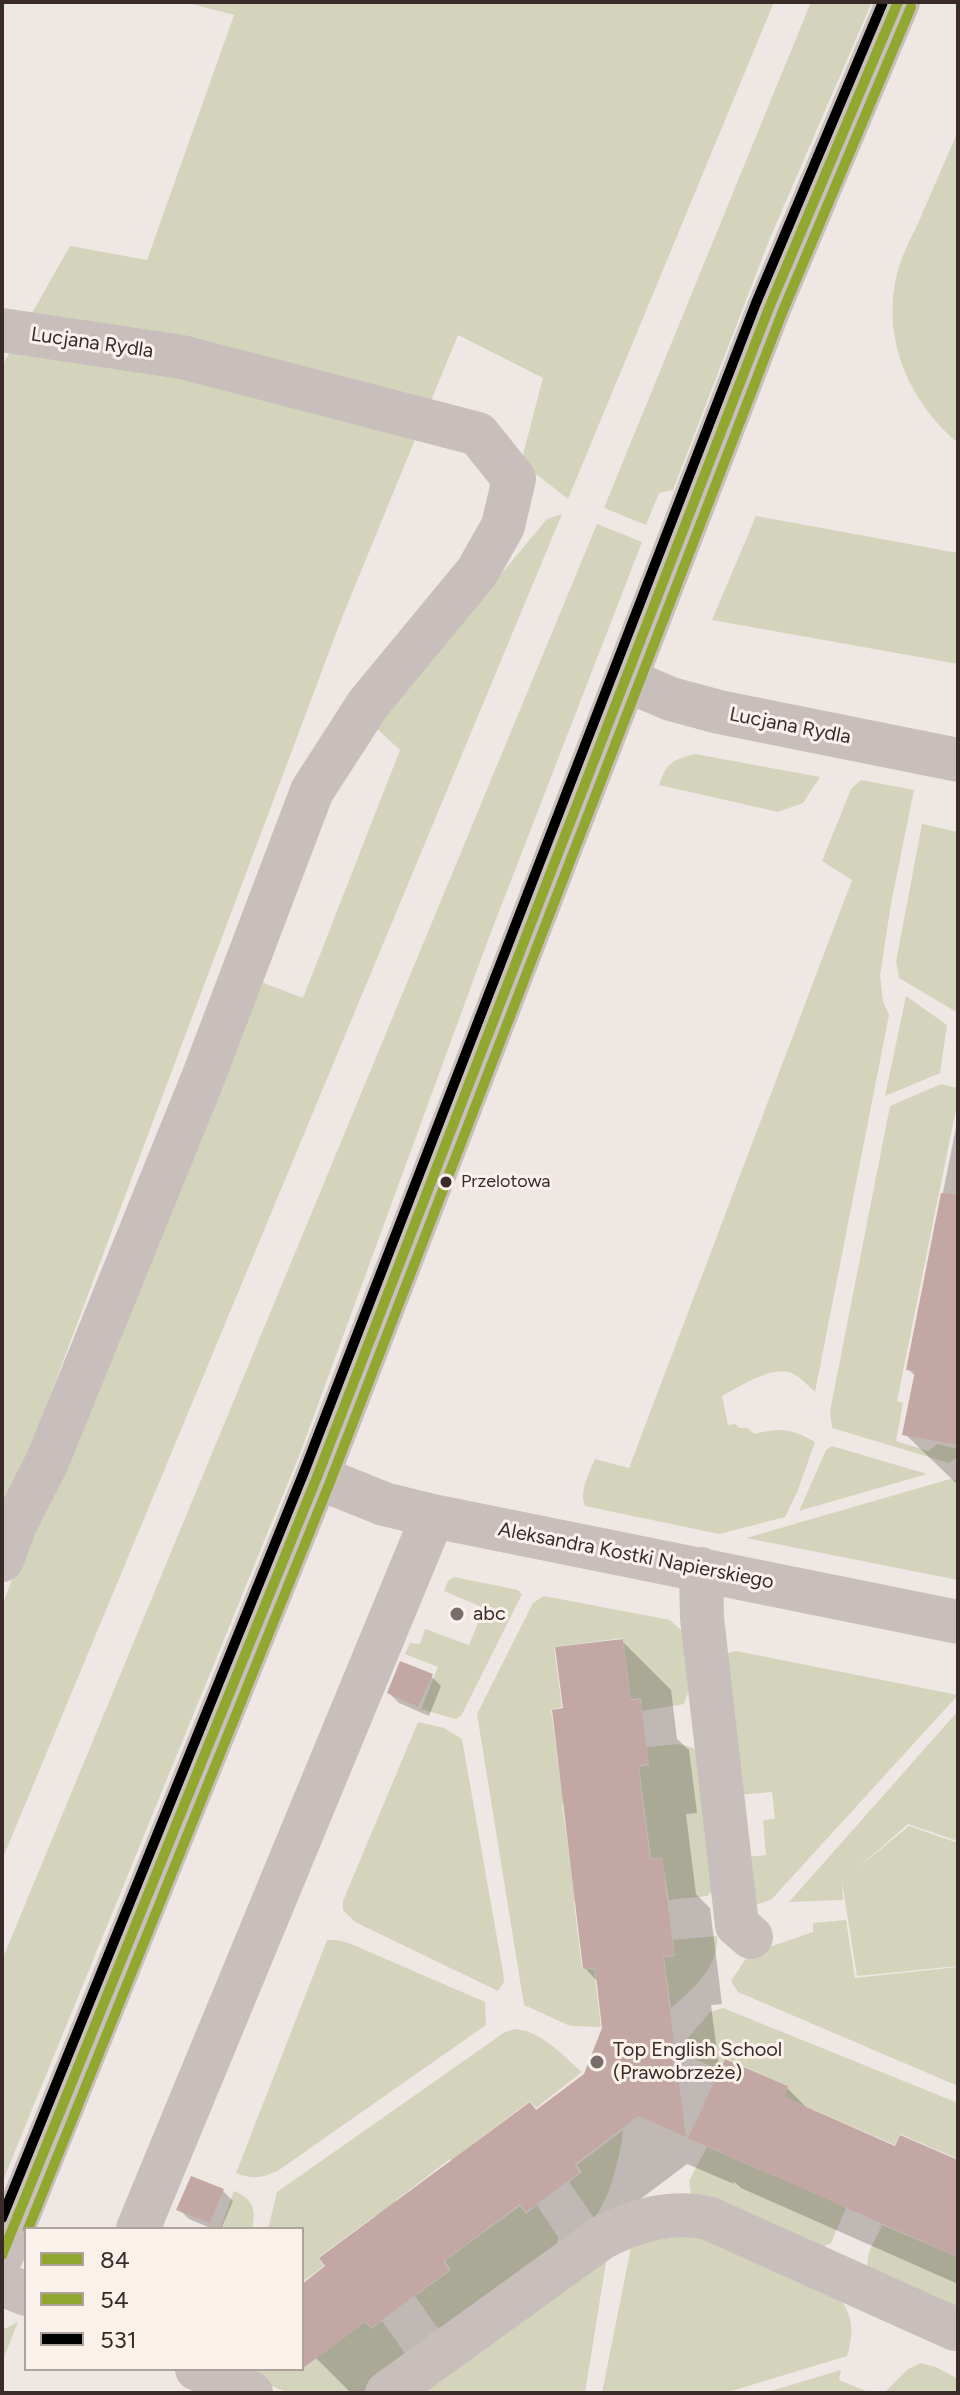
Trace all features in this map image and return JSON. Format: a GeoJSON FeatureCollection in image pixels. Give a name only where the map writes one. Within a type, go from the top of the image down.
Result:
{"type":"FeatureCollection","features":[{"type":"Feature","properties":{"kind":"street"},"geometry":{"type":"LineString","coordinates":[[2,2255],[317,1477],[769,308],[898,2]]}},
{"type":"Feature","properties":{"kind":"street","name":"Lucjana Rydla"},"geometry":{"type":"LineString","coordinates":[[2,330],[182,357],[478,434],[514,479],[503,526],[477,572],[368,704],[312,791],[203,1078],[47,1462],[15,1525],[2,1560]]}},
{"type":"Feature","properties":{"kind":"street","name":"Lucjana Rydla"},"geometry":{"type":"LineString","coordinates":[[626,680],[671,699],[719,712],[958,760]]}},
{"type":"Feature","properties":{"kind":"street","name":"Aleksandra Kostki Napierskiego"},"geometry":{"type":"LineString","coordinates":[[317,1477],[384,1504],[433,1516],[958,1622]]}},
{"type":"Feature","properties":{"kind":"street"},"geometry":{"type":"LineString","coordinates":[[139,2227],[433,1516]]}},
{"type":"Feature","properties":{"kind":"street"},"geometry":{"type":"LineString","coordinates":[[701,1569],[702,1618],[737,1925],[751,1937]]}},
{"type":"Feature","properties":{"kind":"street"},"geometry":{"type":"LineString","coordinates":[[387,2393],[603,2237],[625,2226],[669,2215],[690,2214],[708,2218],[955,2329]]}},
{"type":"Feature","properties":{"kind":"street"},"geometry":{"type":"LineString","coordinates":[[2,2284],[24,2293]]}},
{"type":"Feature","properties":{"kind":"street"},"geometry":{"type":"LineString","coordinates":[[202,2371],[251,2393]]}},
{"type":"Feature","properties":{"kind":"green space"},"geometry":{"type":"Polygon","coordinates":[[[184,2],[774,2],[568,499],[521,462],[543,378],[458,335],[341,620],[2,1524],[2,366],[70,246],[147,260],[234,15],[184,2]]]}},
{"type":"Feature","properties":{"kind":"green space"},"geometry":{"type":"Polygon","coordinates":[[[811,2],[872,2],[770,238],[673,490],[659,493],[646,525],[604,508],[811,2]]]}},
{"type":"Feature","properties":{"kind":"green space"},"geometry":{"type":"Polygon","coordinates":[[[958,131],[958,443],[924,407],[912,386],[895,340],[893,316],[894,292],[901,261],[958,131]]]}},
{"type":"Feature","properties":{"kind":"green space"},"geometry":{"type":"Polygon","coordinates":[[[562,514],[2,1860],[2,1606],[256,980],[303,998],[400,750],[374,726],[547,519],[562,514]]]}},
{"type":"Feature","properties":{"kind":"green space"},"geometry":{"type":"Polygon","coordinates":[[[756,516],[958,553],[958,664],[712,620],[756,516]]]}},
{"type":"Feature","properties":{"kind":"green space"},"geometry":{"type":"Polygon","coordinates":[[[597,524],[642,542],[488,940],[301,1451],[2,2183],[2,1960],[597,524]]]}},
{"type":"Feature","properties":{"kind":"green space"},"geometry":{"type":"Polygon","coordinates":[[[695,754],[820,777],[803,803],[778,812],[659,785],[671,763],[695,754]]]}},
{"type":"Feature","properties":{"kind":"green space"},"geometry":{"type":"Polygon","coordinates":[[[861,780],[914,790],[880,976],[883,1001],[889,1015],[815,1392],[796,1375],[781,1371],[754,1379],[722,1396],[728,1425],[747,1428],[755,1434],[786,1430],[815,1442],[798,1490],[785,1517],[719,1534],[585,1506],[584,1488],[595,1459],[629,1468],[852,880],[822,861],[851,789],[861,780]]]}},
{"type":"Feature","properties":{"kind":"green space"},"geometry":{"type":"Polygon","coordinates":[[[922,824],[958,832],[958,1013],[899,978],[896,962],[922,824]]]}},
{"type":"Feature","properties":{"kind":"green space"},"geometry":{"type":"Polygon","coordinates":[[[906,996],[947,1025],[940,1073],[885,1096],[906,996]]]}},
{"type":"Feature","properties":{"kind":"green space"},"geometry":{"type":"Polygon","coordinates":[[[941,1084],[958,1088],[958,1099],[897,1401],[903,1403],[896,1441],[928,1451],[937,1444],[958,1449],[958,1456],[949,1463],[832,1428],[830,1411],[890,1106],[941,1084]]]}},
{"type":"Feature","properties":{"kind":"green space"},"geometry":{"type":"Polygon","coordinates":[[[832,1446],[927,1474],[799,1511],[826,1450],[832,1446]]]}},
{"type":"Feature","properties":{"kind":"green space"},"geometry":{"type":"Polygon","coordinates":[[[950,1479],[958,1481],[958,1580],[746,1538],[950,1479]]]}},
{"type":"Feature","properties":{"kind":"green space"},"geometry":{"type":"Polygon","coordinates":[[[454,1577],[518,1590],[522,1594],[461,1716],[455,1719],[421,1709],[438,1667],[405,1654],[410,1643],[420,1644],[425,1629],[469,1645],[484,1608],[444,1591],[448,1581],[454,1577]]]}},
{"type":"Feature","properties":{"kind":"green space"},"geometry":{"type":"Polygon","coordinates":[[[544,1596],[670,1620],[684,1633],[691,1685],[684,1704],[642,1711],[641,1698],[631,1699],[623,1638],[554,1647],[562,1707],[551,1710],[560,1777],[574,1801],[562,1804],[572,1874],[586,1899],[574,1902],[582,1969],[594,1969],[601,2027],[570,2026],[524,2005],[477,1714],[533,1603],[544,1596]]]}},
{"type":"Feature","properties":{"kind":"green space"},"geometry":{"type":"Polygon","coordinates":[[[736,1651],[958,1695],[771,1900],[752,1906],[746,1857],[766,1855],[763,1820],[775,1819],[772,1792],[736,1795],[719,1655],[736,1651]]]}},
{"type":"Feature","properties":{"kind":"green space"},"geometry":{"type":"Polygon","coordinates":[[[958,1711],[958,1841],[908,1824],[854,1871],[909,1826],[958,1843],[958,1966],[857,1976],[842,1882],[843,1900],[789,1902],[958,1711]]]}},
{"type":"Feature","properties":{"kind":"green space"},"geometry":{"type":"Polygon","coordinates":[[[418,1722],[444,1728],[462,1739],[503,1972],[504,1982],[498,1991],[355,1922],[343,1910],[343,1901],[418,1722]]]}},
{"type":"Feature","properties":{"kind":"green space"},"geometry":{"type":"Polygon","coordinates":[[[679,1744],[693,1748],[700,1756],[715,1889],[707,1896],[669,1900],[662,1857],[651,1858],[639,1767],[649,1765],[647,1747],[679,1744]]]}},
{"type":"Feature","properties":{"kind":"green space"},"geometry":{"type":"Polygon","coordinates":[[[846,1920],[855,1978],[958,1967],[958,2086],[738,1992],[731,1981],[749,1954],[813,1932],[813,1923],[846,1920]]]}},
{"type":"Feature","properties":{"kind":"green space"},"geometry":{"type":"Polygon","coordinates":[[[717,1936],[714,1958],[703,1977],[671,2008],[664,1957],[675,1956],[673,1940],[717,1936]]]}},
{"type":"Feature","properties":{"kind":"green space"},"geometry":{"type":"Polygon","coordinates":[[[327,1940],[351,1944],[485,2002],[486,2025],[279,2170],[258,2177],[236,2173],[327,1940]]]}},
{"type":"Feature","properties":{"kind":"green space"},"geometry":{"type":"Polygon","coordinates":[[[723,2008],[958,2103],[958,2159],[900,2134],[895,2145],[784,2097],[788,2086],[725,2058],[719,2070],[677,2051],[710,2012],[723,2008]]]}},
{"type":"Feature","properties":{"kind":"green space"},"geometry":{"type":"Polygon","coordinates":[[[515,2029],[534,2034],[582,2072],[536,2108],[530,2101],[474,2143],[457,2166],[450,2159],[395,2201],[400,2209],[381,2223],[375,2216],[319,2257],[324,2266],[304,2281],[304,2227],[268,2227],[277,2192],[505,2032],[515,2029]]]}},
{"type":"Feature","properties":{"kind":"green space"},"geometry":{"type":"Polygon","coordinates":[[[623,2130],[614,2176],[594,2218],[569,2182],[582,2172],[577,2165],[623,2130]]]}},
{"type":"Feature","properties":{"kind":"green space"},"geometry":{"type":"Polygon","coordinates":[[[707,2147],[774,2176],[835,2192],[831,2201],[846,2208],[831,2243],[821,2248],[691,2194],[689,2181],[707,2147]]]}},
{"type":"Feature","properties":{"kind":"green space"},"geometry":{"type":"Polygon","coordinates":[[[234,2191],[246,2198],[252,2206],[252,2227],[221,2227],[234,2191]]]}},
{"type":"Feature","properties":{"kind":"green space"},"geometry":{"type":"Polygon","coordinates":[[[537,2205],[558,2237],[557,2245],[441,2329],[436,2326],[415,2296],[451,2270],[445,2261],[520,2206],[526,2214],[537,2205]]]}},
{"type":"Feature","properties":{"kind":"green space"},"geometry":{"type":"Polygon","coordinates":[[[882,2225],[953,2255],[958,2245],[958,2313],[869,2271],[869,2254],[882,2225]]]}},
{"type":"Feature","properties":{"kind":"green space"},"geometry":{"type":"Polygon","coordinates":[[[681,2229],[835,2293],[846,2307],[851,2322],[847,2356],[725,2393],[602,2393],[633,2237],[681,2229]]]}},
{"type":"Feature","properties":{"kind":"green space"},"geometry":{"type":"Polygon","coordinates":[[[607,2256],[585,2393],[416,2393],[607,2256]]]}},
{"type":"Feature","properties":{"kind":"green space"},"geometry":{"type":"Polygon","coordinates":[[[382,2321],[404,2352],[402,2364],[362,2393],[289,2393],[249,2377],[246,2371],[304,2371],[304,2368],[365,2322],[371,2329],[382,2321]]]}},
{"type":"Feature","properties":{"kind":"green space"},"geometry":{"type":"Polygon","coordinates":[[[18,2322],[2,2362],[2,2330],[18,2322]]]}},
{"type":"Feature","properties":{"kind":"green space"},"geometry":{"type":"Polygon","coordinates":[[[921,2363],[958,2379],[958,2393],[884,2393],[908,2369],[921,2363]]]}},
{"type":"Feature","properties":{"kind":"green space"},"geometry":{"type":"Polygon","coordinates":[[[841,2370],[839,2380],[871,2393],[764,2393],[841,2370]]]}},
{"type":"Feature","properties":{"kind":"building"},"geometry":{"type":"Polygon","coordinates":[[[941,1193],[958,1195],[958,1445],[902,1435],[915,1371],[906,1370],[941,1193]]]}},
{"type":"Feature","properties":{"kind":"building"},"geometry":{"type":"Polygon","coordinates":[[[623,1639],[631,1701],[640,1699],[649,1764],[638,1766],[650,1859],[662,1857],[674,1955],[663,1956],[686,2137],[638,2116],[574,2165],[580,2172],[526,2212],[520,2204],[443,2262],[449,2270],[371,2328],[366,2321],[304,2368],[304,2282],[325,2266],[319,2258],[530,2102],[536,2110],[584,2074],[602,2028],[595,1968],[583,1969],[552,1710],[563,1708],[555,1647],[623,1639]]]}},
{"type":"Feature","properties":{"kind":"building"},"geometry":{"type":"Polygon","coordinates":[[[400,1661],[433,1674],[418,1707],[387,1693],[400,1661]]]}},
{"type":"Feature","properties":{"kind":"building"},"geometry":{"type":"Polygon","coordinates":[[[725,2059],[788,2086],[784,2097],[895,2146],[900,2135],[958,2160],[958,2257],[688,2138],[725,2059]]]}},
{"type":"Feature","properties":{"kind":"building"},"geometry":{"type":"Polygon","coordinates":[[[191,2176],[224,2189],[210,2223],[176,2210],[191,2176]]]}},
{"type":"Feature","properties":{"kind":"transit line","name":"531"},"geometry":{"type":"LineString","coordinates":[[2,2218],[304,1472],[756,303],[883,2]]}},
{"type":"Feature","properties":{"kind":"transit line","name":"84"},"geometry":{"type":"LineString","coordinates":[[2,2255],[317,1477],[769,308],[898,2]]}},
{"type":"Feature","properties":{"kind":"transit line","name":"54"},"geometry":{"type":"LineString","coordinates":[[29,2227],[330,1482],[782,313],[911,7]]}},
{"type":"Feature","properties":{"kind":"place","name":"Przelotowa"},"geometry":{"type":"Point","coordinates":[446,1182]}},
{"type":"Feature","properties":{"kind":"place","name":"abc"},"geometry":{"type":"Point","coordinates":[457,1614]}},
{"type":"Feature","properties":{"kind":"place","name":"Top English School (Prawobrzeże)"},"geometry":{"type":"Point","coordinates":[597,2062]}}]}
